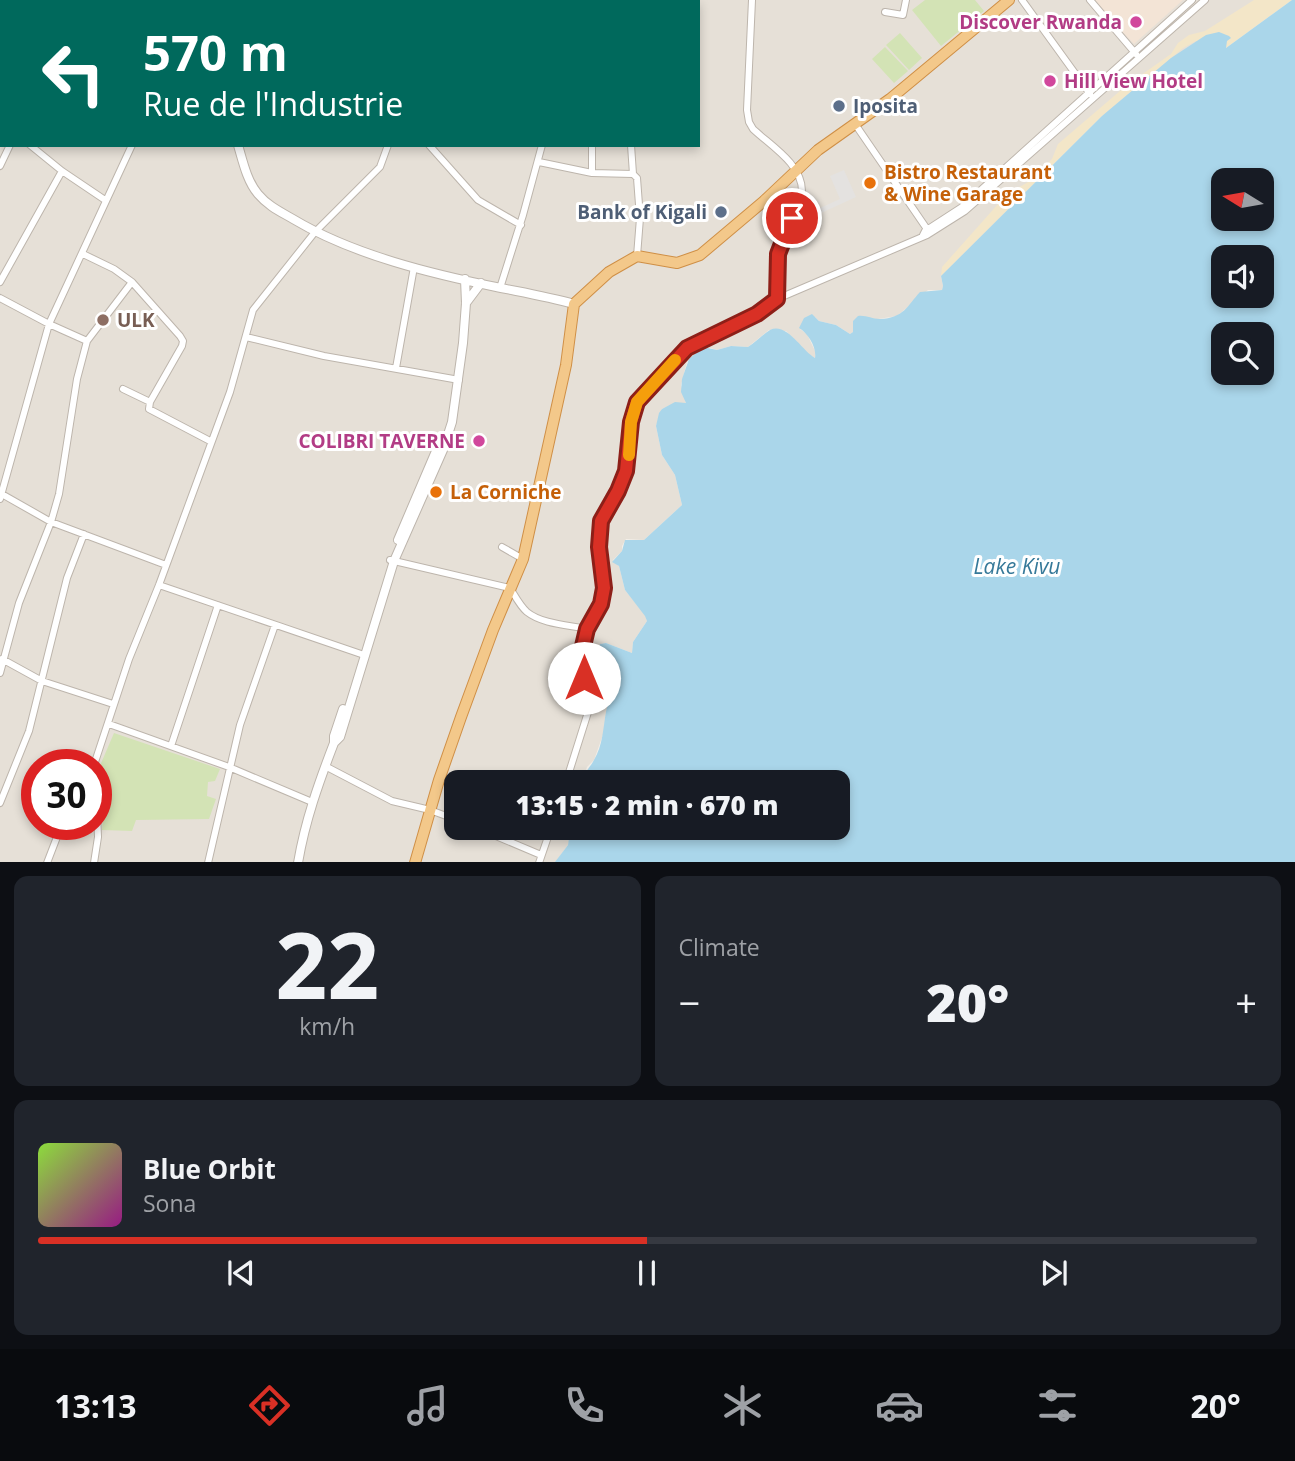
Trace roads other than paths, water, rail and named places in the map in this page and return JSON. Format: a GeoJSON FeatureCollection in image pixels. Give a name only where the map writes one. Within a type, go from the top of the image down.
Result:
{"type":"FeatureCollection","features":[{"type":"Feature","properties":{"kind":"highway"},"geometry":{"type":"LineString","coordinates":[[415,862],[430,810],[478,670],[523,559],[566,365],[574,304],[609,272],[637,256],[677,263],[700,255],[764,201],[818,150],[928,68],[1009,0]]}},
{"type":"Feature","properties":{"kind":"street"},"geometry":{"type":"LineString","coordinates":[[752,0],[747,110],[749,122],[753,130],[797,169],[802,183],[802,191],[778,254],[777,299]]}},
{"type":"Feature","properties":{"kind":"street"},"geometry":{"type":"LineString","coordinates":[[885,12],[903,15],[906,0]]}},
{"type":"Feature","properties":{"kind":"street"},"geometry":{"type":"LineString","coordinates":[[1022,0],[1091,95]]}},
{"type":"Feature","properties":{"kind":"street"},"geometry":{"type":"LineString","coordinates":[[1090,0],[1140,58]]}},
{"type":"Feature","properties":{"kind":"street"},"geometry":{"type":"LineString","coordinates":[[570,770],[589,709],[590,699],[580,668],[587,629],[601,604],[604,588],[599,547],[601,521],[626,471],[631,422],[637,402],[687,348],[757,314],[777,299],[927,233],[947,221],[1091,95],[1134,51],[1192,0]]}},
{"type":"Feature","properties":{"kind":"street"},"geometry":{"type":"LineString","coordinates":[[1091,95],[1140,58],[1205,0]]}},
{"type":"Feature","properties":{"kind":"street"},"geometry":{"type":"LineString","coordinates":[[856,124],[927,233]]}},
{"type":"Feature","properties":{"kind":"street"},"geometry":{"type":"LineString","coordinates":[[0,166],[9,147]]}},
{"type":"Feature","properties":{"kind":"street"},"geometry":{"type":"LineString","coordinates":[[32,147],[105,200]]}},
{"type":"Feature","properties":{"kind":"street"},"geometry":{"type":"LineString","coordinates":[[131,147],[49,324],[1,496],[51,522],[166,565]]}},
{"type":"Feature","properties":{"kind":"street"},"geometry":{"type":"LineString","coordinates":[[239,147],[251,185],[260,196],[270,206],[315,232],[375,256],[414,267],[574,304]]}},
{"type":"Feature","properties":{"kind":"street"},"geometry":{"type":"LineString","coordinates":[[99,749],[129,659],[230,392],[253,310],[315,232],[380,167],[388,147]]}},
{"type":"Feature","properties":{"kind":"street"},"geometry":{"type":"LineString","coordinates":[[431,147],[478,200],[521,225]]}},
{"type":"Feature","properties":{"kind":"street"},"geometry":{"type":"LineString","coordinates":[[500,288],[521,225],[542,147]]}},
{"type":"Feature","properties":{"kind":"street"},"geometry":{"type":"LineString","coordinates":[[592,147],[592,173]]}},
{"type":"Feature","properties":{"kind":"street"},"geometry":{"type":"LineString","coordinates":[[631,147],[633,174]]}},
{"type":"Feature","properties":{"kind":"street"},"geometry":{"type":"LineString","coordinates":[[539,162],[592,173],[637,175],[640,218],[637,256]]}},
{"type":"Feature","properties":{"kind":"street"},"geometry":{"type":"LineString","coordinates":[[0,282],[62,171]]}},
{"type":"Feature","properties":{"kind":"street"},"geometry":{"type":"LineString","coordinates":[[83,254],[114,269],[132,282],[183,341],[150,402],[151,411],[210,441]]}},
{"type":"Feature","properties":{"kind":"street"},"geometry":{"type":"LineString","coordinates":[[396,368],[414,267]]}},
{"type":"Feature","properties":{"kind":"street"},"geometry":{"type":"LineString","coordinates":[[298,862],[312,802],[334,743],[340,737],[361,654],[392,560],[452,422],[466,303],[465,279]]}},
{"type":"Feature","properties":{"kind":"street"},"geometry":{"type":"LineString","coordinates":[[0,673],[19,603],[51,522],[59,494],[77,379],[87,341],[132,282]]}},
{"type":"Feature","properties":{"kind":"street"},"geometry":{"type":"LineString","coordinates":[[466,303],[481,283]]}},
{"type":"Feature","properties":{"kind":"street"},"geometry":{"type":"LineString","coordinates":[[0,298],[87,341]]}},
{"type":"Feature","properties":{"kind":"street"},"geometry":{"type":"LineString","coordinates":[[246,337],[324,356],[458,380]]}},
{"type":"Feature","properties":{"kind":"street"},"geometry":{"type":"LineString","coordinates":[[123,389],[150,402]]}},
{"type":"Feature","properties":{"kind":"street"},"geometry":{"type":"LineString","coordinates":[[0,803],[22,753],[67,578],[84,534]]}},
{"type":"Feature","properties":{"kind":"street"},"geometry":{"type":"LineString","coordinates":[[502,547],[523,559]]}},
{"type":"Feature","properties":{"kind":"street"},"geometry":{"type":"LineString","coordinates":[[392,560],[510,588],[524,610],[530,614],[542,620],[587,629]]}},
{"type":"Feature","properties":{"kind":"street"},"geometry":{"type":"LineString","coordinates":[[159,585],[361,654]]}},
{"type":"Feature","properties":{"kind":"street"},"geometry":{"type":"LineString","coordinates":[[172,746],[218,605]]}},
{"type":"Feature","properties":{"kind":"street"},"geometry":{"type":"LineString","coordinates":[[208,862],[240,725],[275,625]]}},
{"type":"Feature","properties":{"kind":"street"},"geometry":{"type":"LineString","coordinates":[[2,659],[42,681],[113,704]]}},
{"type":"Feature","properties":{"kind":"street"},"geometry":{"type":"LineString","coordinates":[[108,724],[229,767],[312,802]]}},
{"type":"Feature","properties":{"kind":"street"},"geometry":{"type":"LineString","coordinates":[[325,766],[392,801],[444,815]]}},
{"type":"Feature","properties":{"kind":"street"},"geometry":{"type":"LineString","coordinates":[[47,862],[56,840]]}},
{"type":"Feature","properties":{"kind":"street"},"geometry":{"type":"LineString","coordinates":[[94,862],[98,840]]}},
{"type":"Feature","properties":{"kind":"street"},"geometry":{"type":"LineString","coordinates":[[501,840],[540,859],[547,840]]}},
{"type":"Feature","properties":{"kind":"water","name":"Lake Kivu"},"geometry":{"type":"Polygon","coordinates":[[[1295,0],[1295,862],[555,862],[569,840],[850,840],[850,770],[588,770],[599,748],[607,709],[616,686],[615,675],[609,665],[596,658],[600,644],[606,643],[632,653],[633,642],[647,621],[625,590],[619,566],[612,562],[622,551],[625,540],[644,540],[682,505],[675,475],[662,455],[656,426],[662,409],[675,402],[686,403],[681,392],[689,359],[703,347],[717,350],[731,346],[748,347],[770,330],[776,329],[788,333],[815,358],[811,341],[799,328],[804,318],[812,314],[819,321],[836,325],[850,334],[853,332],[853,321],[858,316],[880,319],[895,316],[920,292],[942,290],[941,276],[1102,116],[1171,58],[1206,35],[1219,32],[1231,38],[1227,41],[1226,48],[1295,0]]]}},
{"type":"Feature","properties":{"kind":"place","name":"Discover Rwanda"},"geometry":{"type":"Point","coordinates":[1136,22]}},
{"type":"Feature","properties":{"kind":"place","name":"Hill View Hotel"},"geometry":{"type":"Point","coordinates":[1050,81]}},
{"type":"Feature","properties":{"kind":"place","name":"Iposita"},"geometry":{"type":"Point","coordinates":[839,106]}},
{"type":"Feature","properties":{"kind":"place","name":"Bistro Restaurant & Wine Garage"},"geometry":{"type":"Point","coordinates":[870,183]}},
{"type":"Feature","properties":{"kind":"place","name":"Bank of Kigali"},"geometry":{"type":"Point","coordinates":[721,212]}},
{"type":"Feature","properties":{"kind":"place","name":"ULK"},"geometry":{"type":"Point","coordinates":[103,320]}},
{"type":"Feature","properties":{"kind":"place","name":"COLIBRI TAVERNE"},"geometry":{"type":"Point","coordinates":[479,441]}},
{"type":"Feature","properties":{"kind":"place","name":"La Corniche"},"geometry":{"type":"Point","coordinates":[436,492]}}]}
